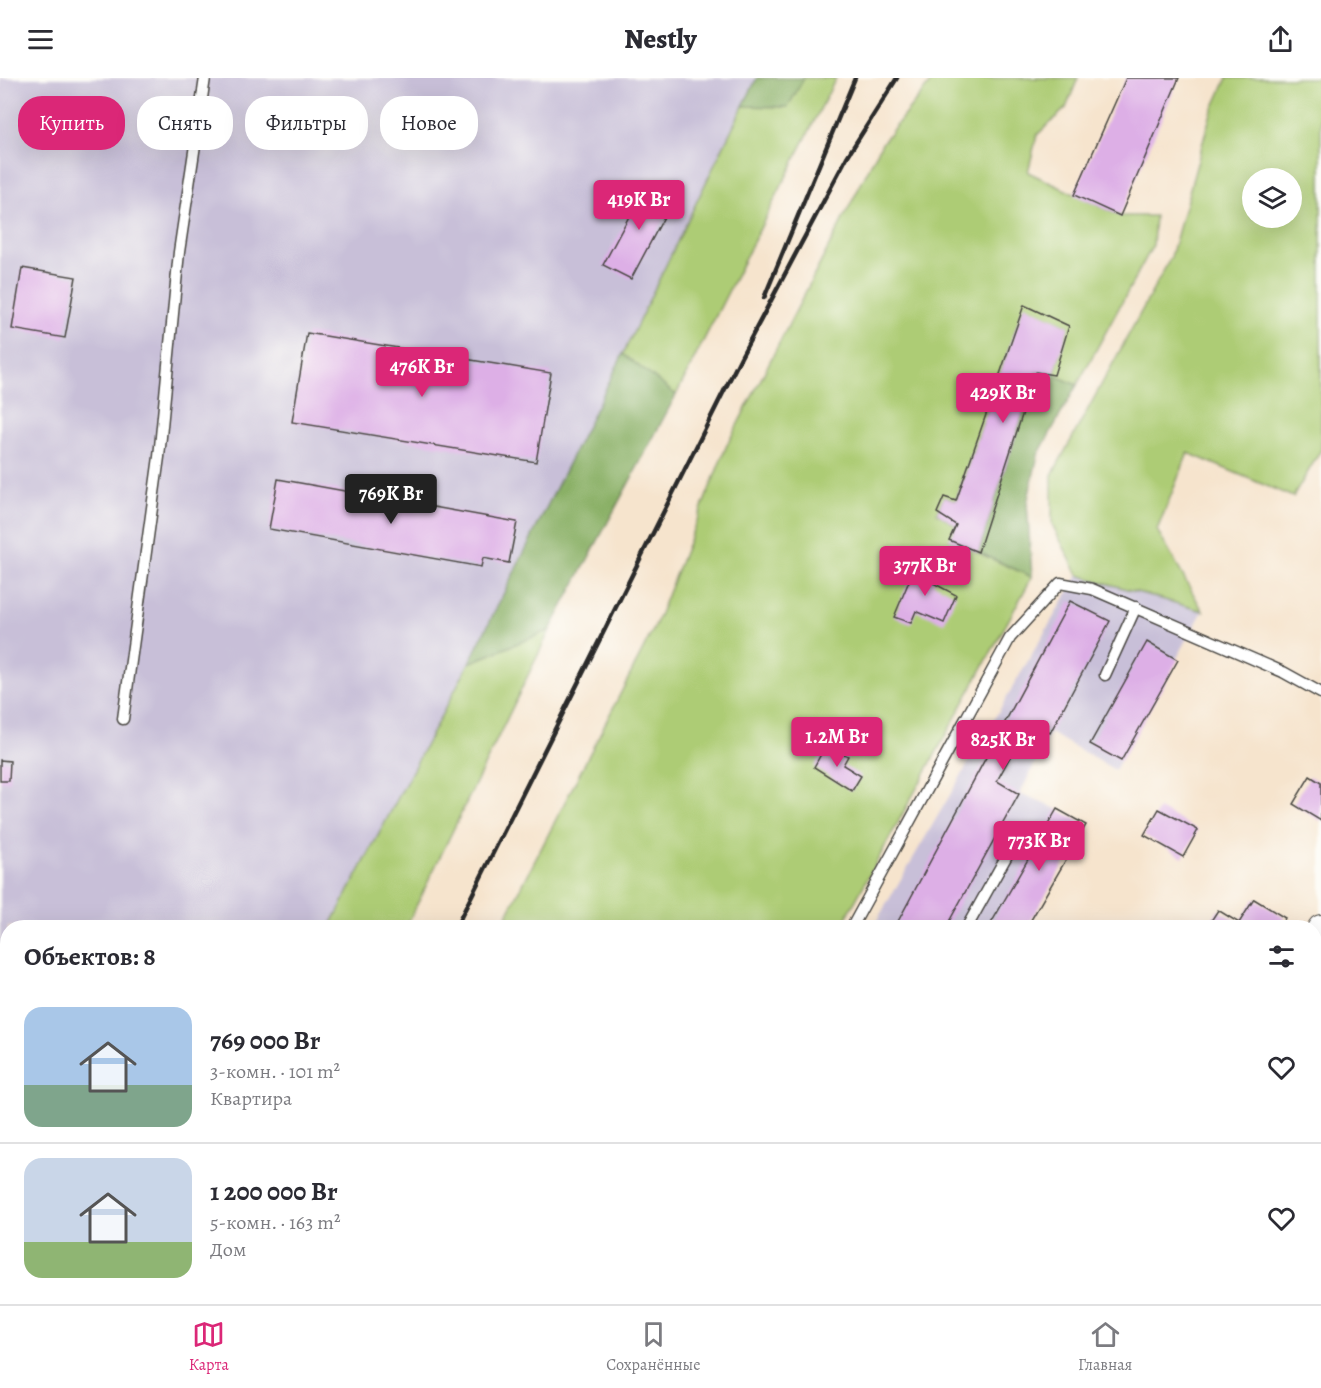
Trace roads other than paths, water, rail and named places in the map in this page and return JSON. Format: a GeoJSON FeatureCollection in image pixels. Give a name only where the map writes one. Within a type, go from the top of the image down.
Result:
{"type":"FeatureCollection","features":[{"type":"Feature","properties":{"kind":"lane"},"geometry":{"type":"LineString","coordinates":[[123,719],[159,457],[179,252],[205,78]]}},
{"type":"Feature","properties":{"kind":"lane"},"geometry":{"type":"LineString","coordinates":[[856,920],[1010,638],[1060,583],[1092,589],[1136,607],[1283,672],[1321,693]]}},
{"type":"Feature","properties":{"kind":"lane"},"geometry":{"type":"LineString","coordinates":[[1106,675],[1136,607]]}},
{"type":"Feature","properties":{"kind":"lane"},"geometry":{"type":"LineString","coordinates":[[971,920],[1020,832]]}},
{"type":"Feature","properties":{"kind":"railway"},"geometry":{"type":"LineString","coordinates":[[764,298],[855,78]]}},
{"type":"Feature","properties":{"kind":"railway"},"geometry":{"type":"LineString","coordinates":[[460,920],[741,357],[847,157],[897,78]]}}]}
